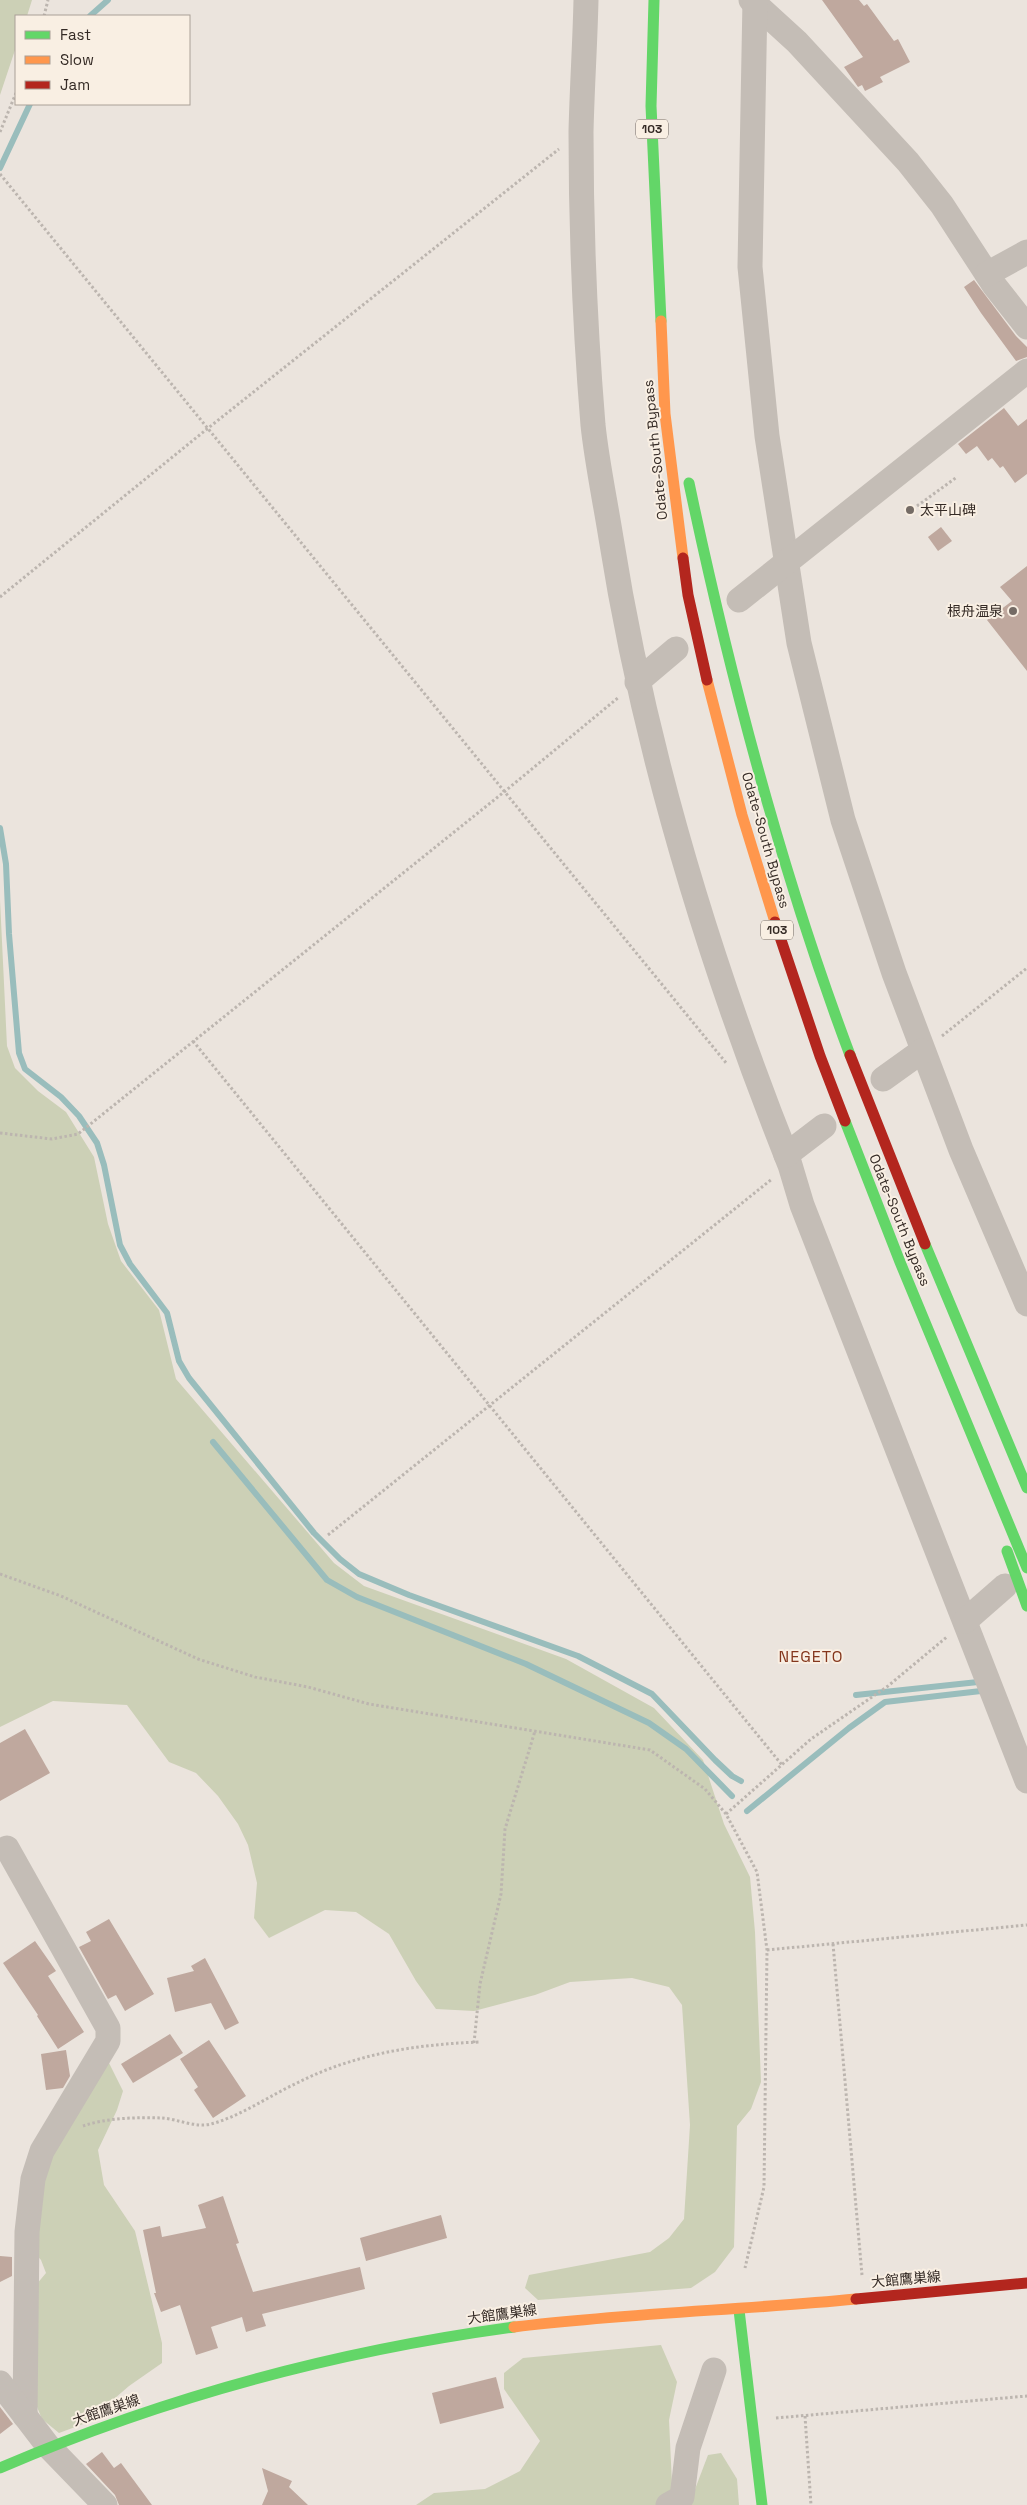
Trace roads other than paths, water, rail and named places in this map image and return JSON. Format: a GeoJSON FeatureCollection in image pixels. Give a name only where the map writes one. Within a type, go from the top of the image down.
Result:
{"type":"FeatureCollection","features":[{"type":"Feature","properties":{"kind":"main road","name":"Odate-South Bypass"},"geometry":{"type":"LineString","coordinates":[[654,0],[651,106],[665,414],[688,595],[711,700],[742,815],[779,936],[820,1056],[900,1262],[1027,1568]]}},
{"type":"Feature","properties":{"kind":"main road","name":"Odate-South Bypass"},"geometry":{"type":"LineString","coordinates":[[657,258],[676,388]]}},
{"type":"Feature","properties":{"kind":"main road","name":"Odate-South Bypass"},"geometry":{"type":"LineString","coordinates":[[687,471],[711,593],[770,813],[802,917],[850,1057],[897,1177],[1027,1488]]}},
{"type":"Feature","properties":{"kind":"main road"},"geometry":{"type":"LineString","coordinates":[[900,1262],[1027,1606]]}},
{"type":"Feature","properties":{"kind":"main road"},"geometry":{"type":"LineString","coordinates":[[954,1312],[1027,1460]]}},
{"type":"Feature","properties":{"kind":"main road","name":"大館鷹巣線"},"geometry":{"type":"LineString","coordinates":[[0,2468],[48,2446],[175,2401],[313,2363],[420,2341],[550,2323],[739,2310],[1027,2283]]}},
{"type":"Feature","properties":{"kind":"main road"},"geometry":{"type":"LineString","coordinates":[[739,2310],[762,2505]]}},
{"type":"Feature","properties":{"kind":"street"},"geometry":{"type":"LineString","coordinates":[[586,0],[581,131],[585,298],[594,428],[624,618],[637,682],[664,789],[697,905],[788,1160],[802,1206],[1027,1781]]}},
{"type":"Feature","properties":{"kind":"street"},"geometry":{"type":"LineString","coordinates":[[753,1],[798,42],[908,162],[942,205],[987,274],[1026,325]]}},
{"type":"Feature","properties":{"kind":"street"},"geometry":{"type":"LineString","coordinates":[[753,1],[750,267],[767,436],[799,643],[843,820],[922,1051],[1004,1255],[1027,1304]]}},
{"type":"Feature","properties":{"kind":"street"},"geometry":{"type":"LineString","coordinates":[[987,274],[1027,252]]}},
{"type":"Feature","properties":{"kind":"street"},"geometry":{"type":"LineString","coordinates":[[739,600],[1027,371]]}},
{"type":"Feature","properties":{"kind":"street"},"geometry":{"type":"LineString","coordinates":[[637,682],[676,649]]}},
{"type":"Feature","properties":{"kind":"street"},"geometry":{"type":"LineString","coordinates":[[883,1079],[922,1051]]}},
{"type":"Feature","properties":{"kind":"street"},"geometry":{"type":"LineString","coordinates":[[788,1160],[824,1126]]}},
{"type":"Feature","properties":{"kind":"street"},"geometry":{"type":"LineString","coordinates":[[965,1621],[1005,1586]]}},
{"type":"Feature","properties":{"kind":"street"},"geometry":{"type":"LineString","coordinates":[[7,1848],[108,2028],[108,2041],[42,2151],[33,2179],[27,2232],[25,2416]]}},
{"type":"Feature","properties":{"kind":"street"},"geometry":{"type":"LineString","coordinates":[[668,2505],[682,2497],[688,2448],[714,2370]]}},
{"type":"Feature","properties":{"kind":"street"},"geometry":{"type":"LineString","coordinates":[[0,2384],[48,2446],[105,2505]]}},
{"type":"Feature","properties":{"kind":"waterway"},"geometry":{"type":"LineString","coordinates":[[91,15],[108,0]]}},
{"type":"Feature","properties":{"kind":"waterway"},"geometry":{"type":"LineString","coordinates":[[0,168],[30,105]]}},
{"type":"Feature","properties":{"kind":"waterway"},"geometry":{"type":"LineString","coordinates":[[0,828],[6,864],[9,934],[19,1053],[25,1069],[61,1097],[79,1116],[97,1143],[104,1165],[120,1245],[130,1264],[167,1313],[179,1361],[189,1378],[314,1533],[340,1559],[359,1574],[409,1595],[578,1656],[652,1694],[715,1760],[732,1776],[741,1781]]}},
{"type":"Feature","properties":{"kind":"waterway"},"geometry":{"type":"LineString","coordinates":[[213,1442],[327,1580],[357,1597],[526,1664],[649,1723],[686,1749],[732,1796]]}},
{"type":"Feature","properties":{"kind":"waterway"},"geometry":{"type":"LineString","coordinates":[[856,1695],[978,1682]]}},
{"type":"Feature","properties":{"kind":"waterway"},"geometry":{"type":"LineString","coordinates":[[747,1811],[849,1728],[885,1702],[981,1691]]}},
{"type":"Feature","properties":{"kind":"place","name":"太平山碑"},"geometry":{"type":"Point","coordinates":[910,510]}},
{"type":"Feature","properties":{"kind":"place","name":"根舟温泉"},"geometry":{"type":"Point","coordinates":[1013,611]}},
{"type":"Feature","properties":{"kind":"district","name":"NEGETO"},"geometry":{"type":"Point","coordinates":[811,1656]}}]}
